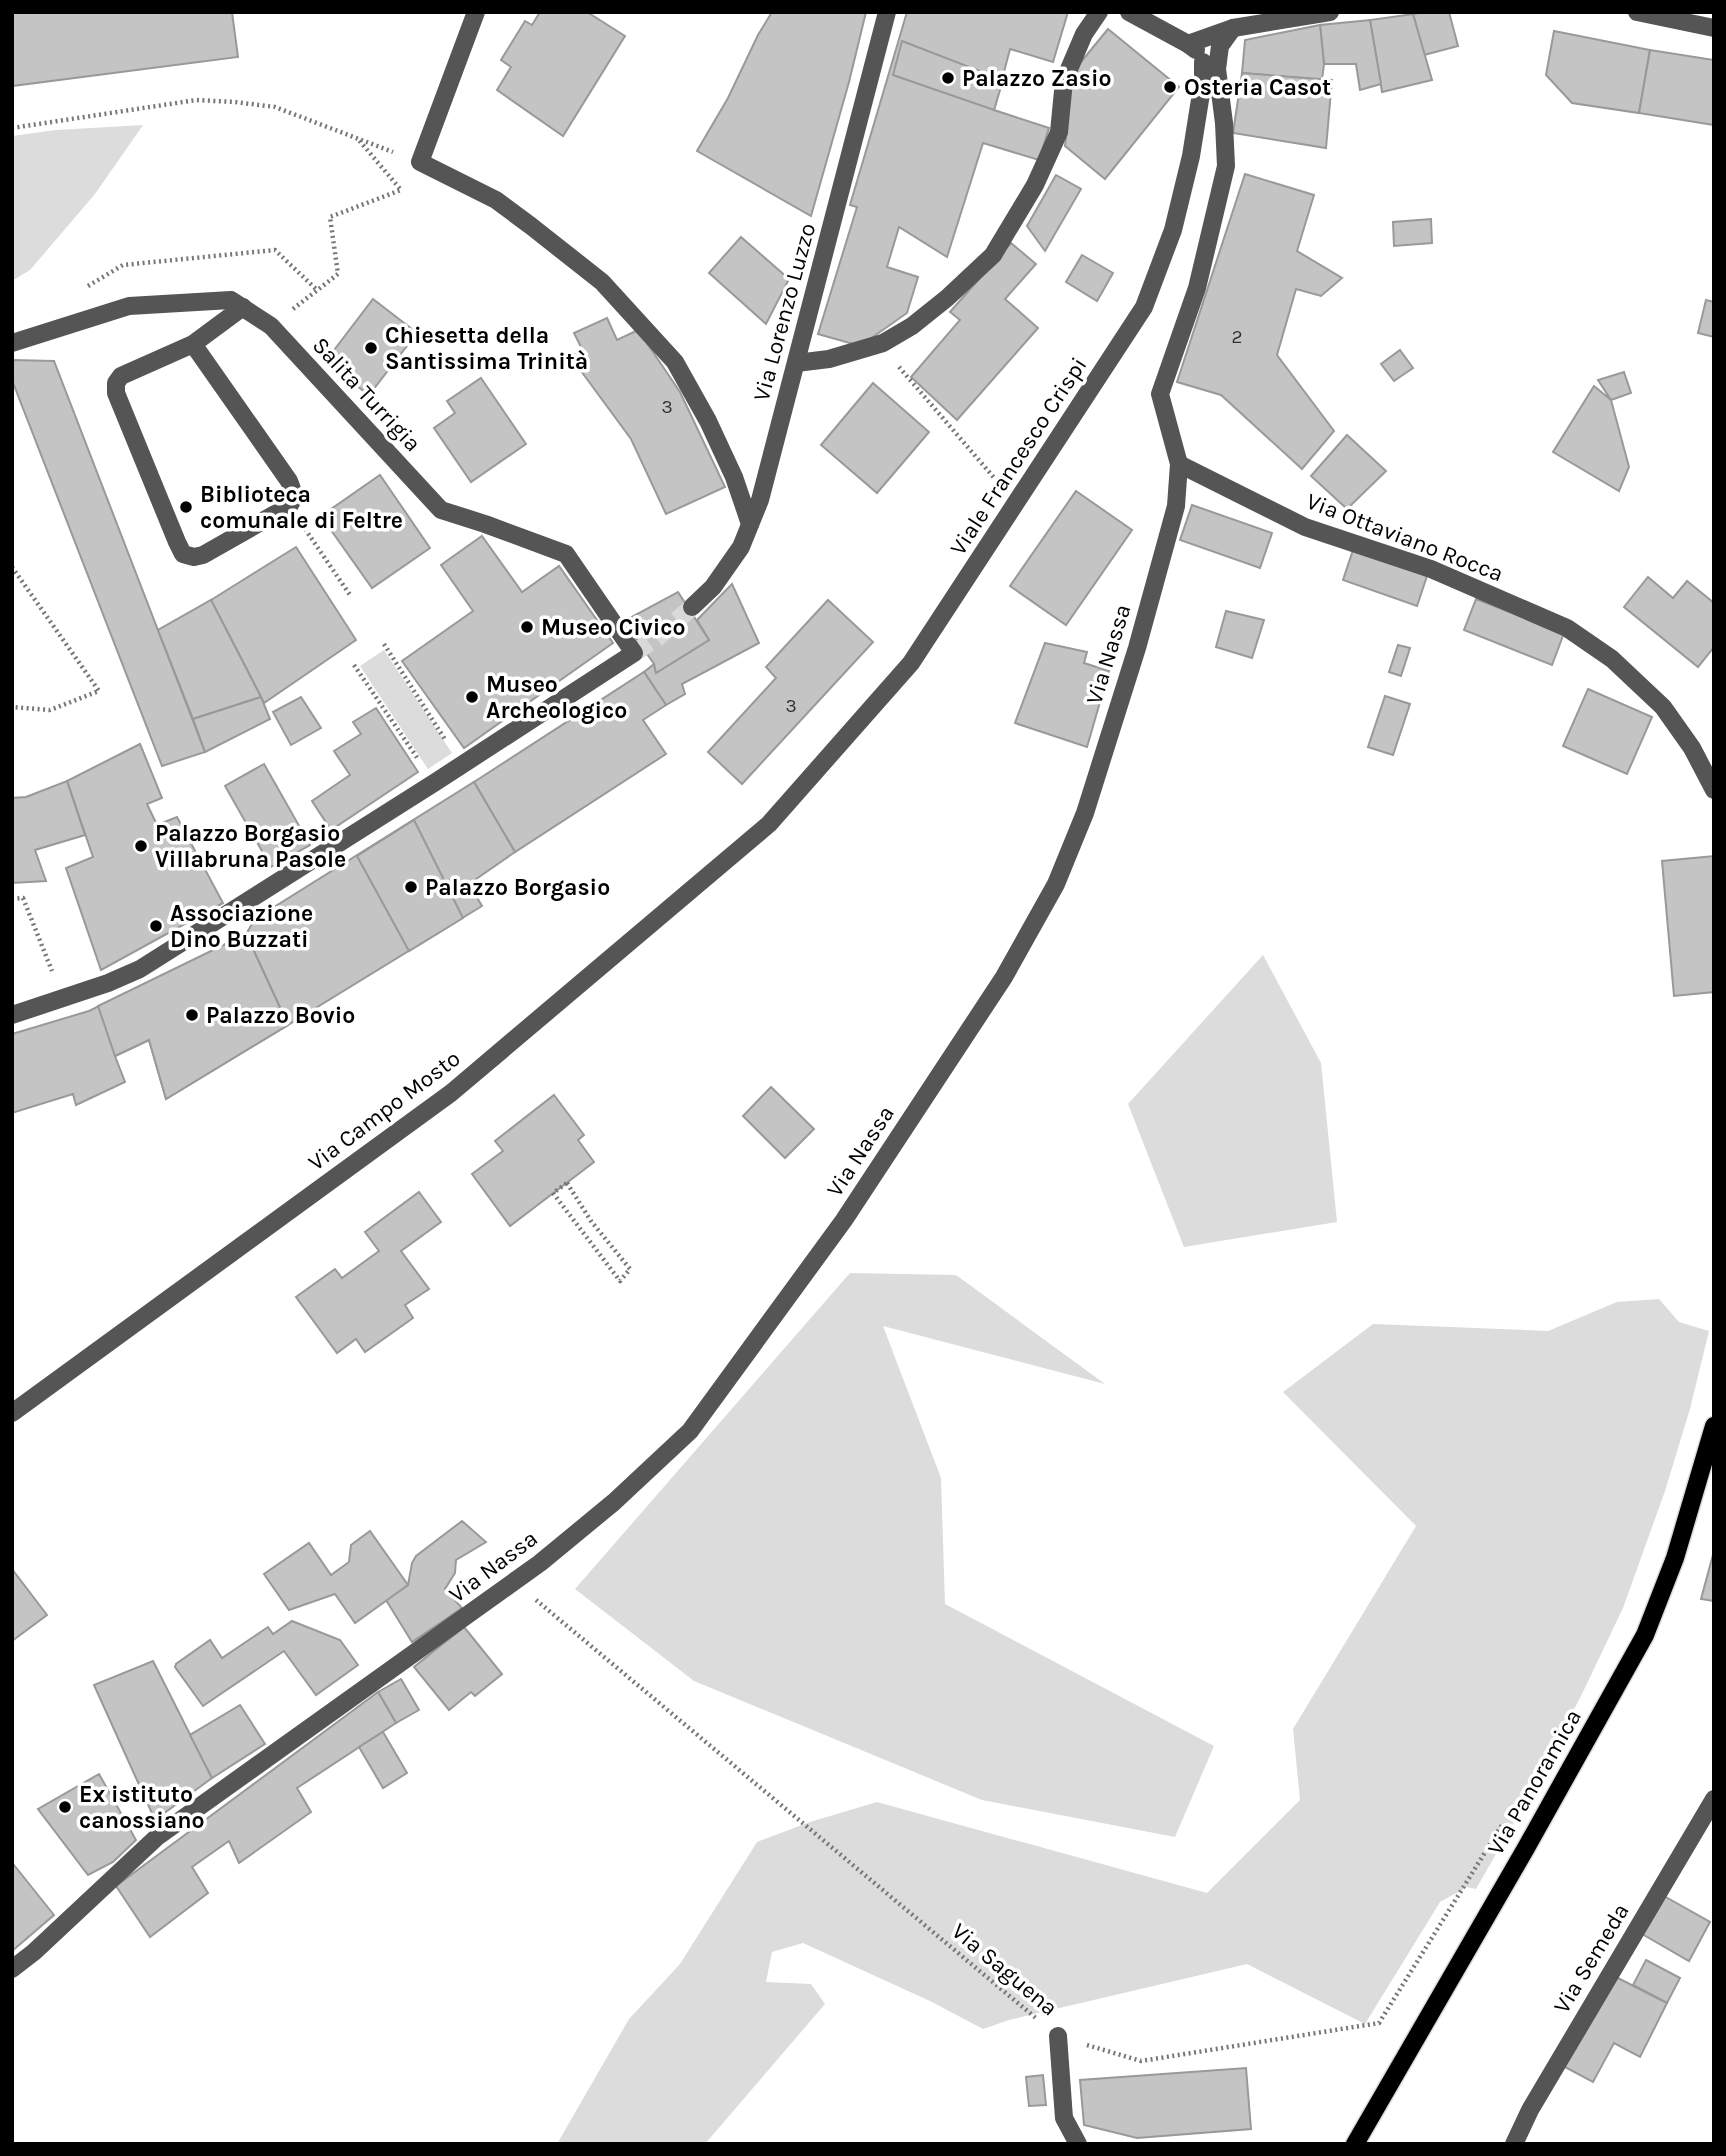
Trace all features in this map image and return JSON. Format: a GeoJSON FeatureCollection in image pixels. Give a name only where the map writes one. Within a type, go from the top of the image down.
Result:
{"type":"FeatureCollection","features":[{"type":"Feature","properties":{"kind":"main road","name":"Via Panoramica"},"geometry":{"type":"LineString","coordinates":[[1355,2144],[1645,1635],[1675,1558],[1714,1426]]}},
{"type":"Feature","properties":{"kind":"street"},"geometry":{"type":"LineString","coordinates":[[475,12],[420,162],[496,200],[531,226],[602,282],[675,362],[708,421],[734,477],[750,524]]}},
{"type":"Feature","properties":{"kind":"street","name":"Via Lorenzo Luzzo"},"geometry":{"type":"LineString","coordinates":[[692,607],[713,587],[741,547],[760,500],[887,12]]}},
{"type":"Feature","properties":{"kind":"street"},"geometry":{"type":"LineString","coordinates":[[796,363],[830,359],[883,343],[912,326],[993,255],[1035,185],[1059,132],[1064,81],[1084,34],[1099,12]]}},
{"type":"Feature","properties":{"kind":"street"},"geometry":{"type":"LineString","coordinates":[[1129,12],[1188,44],[1210,65],[1233,28]]}},
{"type":"Feature","properties":{"kind":"street"},"geometry":{"type":"LineString","coordinates":[[1188,44],[1233,28],[1330,12]]}},
{"type":"Feature","properties":{"kind":"street"},"geometry":{"type":"LineString","coordinates":[[1637,12],[1714,28]]}},
{"type":"Feature","properties":{"kind":"street","name":"Via Nassa"},"geometry":{"type":"LineString","coordinates":[[12,1969],[34,1952],[157,1837],[355,1698],[540,1563],[614,1502],[690,1431],[844,1220],[1004,977],[1056,884],[1085,813],[1137,648],[1176,506],[1179,464],[1160,394],[1197,288],[1226,166],[1210,65]]}},
{"type":"Feature","properties":{"kind":"street","name":"Viale Francesco Crispi"},"geometry":{"type":"LineString","coordinates":[[769,824],[911,663],[1144,307],[1173,230],[1192,156],[1203,81],[1210,65]]}},
{"type":"Feature","properties":{"kind":"street","name":"Salita Turrigia"},"geometry":{"type":"LineString","coordinates":[[12,343],[129,306],[232,300],[271,326],[441,510],[566,554],[634,653],[462,766]]}},
{"type":"Feature","properties":{"kind":"street"},"geometry":{"type":"LineString","coordinates":[[193,344],[289,481],[294,493],[289,506],[203,555],[194,557],[183,554],[177,542],[116,393],[116,383],[121,376],[193,344],[243,307]]}},
{"type":"Feature","properties":{"kind":"street","name":"Via Ottaviano Rocca"},"geometry":{"type":"LineString","coordinates":[[1179,464],[1305,527],[1431,569],[1567,628],[1612,659],[1663,707],[1692,748],[1714,790]]}},
{"type":"Feature","properties":{"kind":"street"},"geometry":{"type":"LineString","coordinates":[[12,1015],[108,984],[140,969],[462,766]]}},
{"type":"Feature","properties":{"kind":"street","name":"Via Campo Mosto"},"geometry":{"type":"LineString","coordinates":[[12,1413],[451,1093],[769,824]]}},
{"type":"Feature","properties":{"kind":"street","name":"Via Semeda"},"geometry":{"type":"LineString","coordinates":[[1514,2144],[1530,2110],[1714,1799]]}},
{"type":"Feature","properties":{"kind":"street"},"geometry":{"type":"LineString","coordinates":[[1058,2036],[1064,2118],[1078,2144]]}},
{"type":"Feature","properties":{"kind":"path"},"geometry":{"type":"LineString","coordinates":[[12,128],[196,100],[275,107],[420,162]]}},
{"type":"Feature","properties":{"kind":"path"},"geometry":{"type":"LineString","coordinates":[[271,326],[338,274],[330,217],[401,190],[358,138]]}},
{"type":"Feature","properties":{"kind":"path"},"geometry":{"type":"LineString","coordinates":[[883,343],[904,375],[1017,503]]}},
{"type":"Feature","properties":{"kind":"path"},"geometry":{"type":"LineString","coordinates":[[307,533],[350,595]]}},
{"type":"Feature","properties":{"kind":"path"},"geometry":{"type":"LineString","coordinates":[[12,567],[99,691],[50,710],[12,707]]}},
{"type":"Feature","properties":{"kind":"path"},"geometry":{"type":"LineString","coordinates":[[384,644],[462,766]]}},
{"type":"Feature","properties":{"kind":"path"},"geometry":{"type":"LineString","coordinates":[[355,665],[434,783]]}},
{"type":"Feature","properties":{"kind":"path"},"geometry":{"type":"LineString","coordinates":[[12,899],[23,898],[62,998]]}},
{"type":"Feature","properties":{"kind":"path"},"geometry":{"type":"LineString","coordinates":[[567,1183],[591,1221],[630,1269],[620,1281],[553,1193],[567,1183]]}},
{"type":"Feature","properties":{"kind":"path","name":"Via Saguena"},"geometry":{"type":"LineString","coordinates":[[514,1581],[1058,2036],[1141,2061],[1379,2023],[1502,1824]]}},
{"type":"Feature","properties":{"kind":"shaded area"},"geometry":{"type":"Polygon","coordinates":[[[143,125],[95,194],[30,270],[12,281],[12,136],[56,130],[143,125]]]}},
{"type":"Feature","properties":{"kind":"shaded area"},"geometry":{"type":"Polygon","coordinates":[[[384,650],[452,753],[428,769],[360,666],[384,650]]]}},
{"type":"Feature","properties":{"kind":"shaded area"},"geometry":{"type":"Polygon","coordinates":[[[1263,955],[1321,1063],[1337,1222],[1184,1247],[1128,1104],[1263,955]]]}},
{"type":"Feature","properties":{"kind":"shaded area"},"geometry":{"type":"Polygon","coordinates":[[[850,1273],[956,1275],[1105,1384],[883,1326],[941,1478],[945,1604],[1214,1746],[1175,1837],[982,1800],[694,1681],[575,1589],[850,1273]]]}},
{"type":"Feature","properties":{"kind":"shaded area"},"geometry":{"type":"Polygon","coordinates":[[[1659,1299],[1679,1322],[1709,1331],[1690,1409],[1665,1491],[1623,1608],[1529,1796],[1476,1889],[1467,1887],[1440,1902],[1365,2024],[1247,1964],[1009,2020],[983,2029],[932,2002],[803,1943],[772,1952],[766,1982],[811,1984],[825,2004],[705,2144],[557,2144],[629,2019],[680,1964],[757,1842],[810,1822],[877,1802],[1207,1893],[1300,1800],[1293,1729],[1416,1526],[1283,1392],[1373,1324],[1548,1331],[1617,1302],[1659,1299]]]}},
{"type":"Feature","properties":{"kind":"building"},"geometry":{"type":"Polygon","coordinates":[[[12,12],[232,12],[238,57],[12,86],[12,12]]]}},
{"type":"Feature","properties":{"kind":"building"},"geometry":{"type":"Polygon","coordinates":[[[540,12],[587,12],[625,36],[563,136],[497,90],[511,67],[501,60],[525,21],[532,25],[540,12]]]}},
{"type":"Feature","properties":{"kind":"building"},"geometry":{"type":"Polygon","coordinates":[[[772,12],[866,12],[811,216],[697,151],[728,98],[772,12]]]}},
{"type":"Feature","properties":{"kind":"building"},"geometry":{"type":"Polygon","coordinates":[[[907,12],[1068,12],[1053,62],[1010,49],[994,110],[1049,128],[1039,160],[983,143],[947,257],[899,227],[887,267],[918,277],[907,313],[860,346],[818,334],[857,207],[850,205],[907,12]]]}},
{"type":"Feature","properties":{"kind":"building"},"geometry":{"type":"Polygon","coordinates":[[[1449,12],[1458,46],[1424,55],[1413,14],[1449,12]]]}},
{"type":"Feature","properties":{"kind":"building"},"geometry":{"type":"Polygon","coordinates":[[[1413,14],[1432,80],[1382,92],[1370,20],[1413,14]]]}},
{"type":"Feature","properties":{"kind":"building"},"geometry":{"type":"Polygon","coordinates":[[[1370,20],[1381,84],[1360,90],[1356,64],[1324,64],[1320,25],[1370,20]]]}},
{"type":"Feature","properties":{"kind":"building"},"geometry":{"type":"Polygon","coordinates":[[[1320,25],[1324,64],[1322,80],[1242,73],[1245,40],[1320,25]]]}},
{"type":"Feature","properties":{"kind":"building"},"geometry":{"type":"Polygon","coordinates":[[[1108,29],[1179,87],[1105,179],[1065,146],[1072,73],[1108,29]]]}},
{"type":"Feature","properties":{"kind":"building"},"geometry":{"type":"Polygon","coordinates":[[[1554,31],[1650,50],[1639,113],[1572,103],[1546,75],[1554,31]]]}},
{"type":"Feature","properties":{"kind":"building","name":"Palazzo Zasio"},"geometry":{"type":"Polygon","coordinates":[[[902,41],[1003,80],[994,110],[893,75],[902,41]]]}},
{"type":"Feature","properties":{"kind":"building"},"geometry":{"type":"Polygon","coordinates":[[[1650,50],[1714,60],[1714,125],[1639,113],[1650,50]]]}},
{"type":"Feature","properties":{"kind":"building"},"geometry":{"type":"Polygon","coordinates":[[[1242,73],[1332,80],[1326,148],[1233,133],[1242,73]]]}},
{"type":"Feature","properties":{"kind":"building"},"geometry":{"type":"Polygon","coordinates":[[[1245,174],[1314,195],[1297,251],[1342,278],[1321,296],[1296,289],[1277,355],[1334,431],[1302,469],[1221,395],[1177,382],[1245,174]]]}},
{"type":"Feature","properties":{"kind":"building"},"geometry":{"type":"Polygon","coordinates":[[[1056,175],[1081,189],[1045,251],[1027,226],[1056,175]]]}},
{"type":"Feature","properties":{"kind":"building"},"geometry":{"type":"Polygon","coordinates":[[[1431,219],[1432,243],[1394,246],[1393,222],[1431,219]]]}},
{"type":"Feature","properties":{"kind":"building"},"geometry":{"type":"Polygon","coordinates":[[[741,237],[789,279],[766,324],[709,273],[741,237]]]}},
{"type":"Feature","properties":{"kind":"building"},"geometry":{"type":"Polygon","coordinates":[[[1011,243],[1036,264],[1005,299],[1038,328],[957,420],[911,377],[960,320],[950,312],[1011,243]]]}},
{"type":"Feature","properties":{"kind":"building"},"geometry":{"type":"Polygon","coordinates":[[[1082,255],[1113,273],[1097,301],[1066,282],[1082,255]]]}},
{"type":"Feature","properties":{"kind":"building","name":"Chiesetta della Santissima Trinità"},"geometry":{"type":"Polygon","coordinates":[[[373,299],[417,333],[369,395],[325,362],[373,299]]]}},
{"type":"Feature","properties":{"kind":"building"},"geometry":{"type":"Polygon","coordinates":[[[1706,300],[1714,302],[1714,337],[1698,333],[1706,300]]]}},
{"type":"Feature","properties":{"kind":"building"},"geometry":{"type":"Polygon","coordinates":[[[607,318],[617,340],[638,330],[680,392],[725,487],[666,514],[631,439],[570,356],[583,351],[574,333],[607,318]]]}},
{"type":"Feature","properties":{"kind":"building"},"geometry":{"type":"Polygon","coordinates":[[[1400,350],[1413,368],[1394,381],[1381,364],[1400,350]]]}},
{"type":"Feature","properties":{"kind":"building"},"geometry":{"type":"Polygon","coordinates":[[[12,360],[54,361],[205,752],[162,766],[12,380],[12,360]]]}},
{"type":"Feature","properties":{"kind":"building"},"geometry":{"type":"Polygon","coordinates":[[[1624,372],[1631,393],[1611,400],[1598,380],[1624,372]]]}},
{"type":"Feature","properties":{"kind":"building"},"geometry":{"type":"Polygon","coordinates":[[[481,378],[526,444],[471,482],[434,428],[455,413],[447,401],[481,378]]]}},
{"type":"Feature","properties":{"kind":"building"},"geometry":{"type":"Polygon","coordinates":[[[873,383],[929,432],[877,493],[821,445],[873,383]]]}},
{"type":"Feature","properties":{"kind":"building"},"geometry":{"type":"Polygon","coordinates":[[[1594,386],[1611,400],[1629,467],[1619,491],[1553,452],[1594,386]]]}},
{"type":"Feature","properties":{"kind":"building"},"geometry":{"type":"Polygon","coordinates":[[[1347,435],[1386,471],[1347,509],[1311,476],[1347,435]]]}},
{"type":"Feature","properties":{"kind":"building"},"geometry":{"type":"Polygon","coordinates":[[[380,475],[430,548],[372,588],[321,516],[380,475]]]}},
{"type":"Feature","properties":{"kind":"building"},"geometry":{"type":"Polygon","coordinates":[[[1076,491],[1132,530],[1066,625],[1010,586],[1076,491]]]}},
{"type":"Feature","properties":{"kind":"building"},"geometry":{"type":"Polygon","coordinates":[[[1192,505],[1272,533],[1260,568],[1180,540],[1192,505]]]}},
{"type":"Feature","properties":{"kind":"building","name":"Museo Civico"},"geometry":{"type":"Polygon","coordinates":[[[482,536],[522,592],[559,566],[613,643],[464,748],[402,661],[473,611],[441,565],[482,536]]]}},
{"type":"Feature","properties":{"kind":"building"},"geometry":{"type":"Polygon","coordinates":[[[296,547],[356,640],[264,703],[211,600],[296,547]]]}},
{"type":"Feature","properties":{"kind":"building"},"geometry":{"type":"Polygon","coordinates":[[[1353,550],[1427,576],[1417,606],[1343,580],[1353,550]]]}},
{"type":"Feature","properties":{"kind":"building"},"geometry":{"type":"Polygon","coordinates":[[[1648,577],[1673,598],[1687,581],[1714,603],[1714,647],[1698,667],[1624,607],[1648,577]]]}},
{"type":"Feature","properties":{"kind":"building"},"geometry":{"type":"Polygon","coordinates":[[[732,584],[759,643],[682,684],[685,694],[666,705],[644,672],[654,664],[656,673],[709,640],[697,620],[732,584]]]}},
{"type":"Feature","properties":{"kind":"building"},"geometry":{"type":"Polygon","coordinates":[[[678,592],[709,640],[656,673],[654,664],[624,621],[678,592]]]}},
{"type":"Feature","properties":{"kind":"building"},"geometry":{"type":"Polygon","coordinates":[[[1476,599],[1564,633],[1552,665],[1464,630],[1476,599]]]}},
{"type":"Feature","properties":{"kind":"building"},"geometry":{"type":"Polygon","coordinates":[[[211,600],[261,697],[193,719],[158,630],[211,600]]]}},
{"type":"Feature","properties":{"kind":"building"},"geometry":{"type":"Polygon","coordinates":[[[828,600],[873,642],[742,784],[708,752],[776,678],[766,667],[828,600]]]}},
{"type":"Feature","properties":{"kind":"building"},"geometry":{"type":"Polygon","coordinates":[[[1226,611],[1264,620],[1252,658],[1216,647],[1226,611]]]}},
{"type":"Feature","properties":{"kind":"building"},"geometry":{"type":"Polygon","coordinates":[[[1045,643],[1087,652],[1084,663],[1109,671],[1087,747],[1015,723],[1045,643]]]}},
{"type":"Feature","properties":{"kind":"building"},"geometry":{"type":"Polygon","coordinates":[[[1398,645],[1410,648],[1401,676],[1389,672],[1398,645]]]}},
{"type":"Feature","properties":{"kind":"building"},"geometry":{"type":"Polygon","coordinates":[[[644,672],[666,705],[643,720],[666,754],[515,852],[474,782],[644,672]]]}},
{"type":"Feature","properties":{"kind":"building"},"geometry":{"type":"Polygon","coordinates":[[[1588,689],[1652,717],[1627,774],[1563,746],[1588,689]]]}},
{"type":"Feature","properties":{"kind":"building"},"geometry":{"type":"Polygon","coordinates":[[[1385,696],[1410,704],[1393,755],[1368,747],[1385,696]]]}},
{"type":"Feature","properties":{"kind":"building"},"geometry":{"type":"Polygon","coordinates":[[[261,697],[270,719],[205,752],[193,719],[261,697]]]}},
{"type":"Feature","properties":{"kind":"building"},"geometry":{"type":"Polygon","coordinates":[[[301,697],[321,728],[291,745],[273,712],[301,697]]]}},
{"type":"Feature","properties":{"kind":"building"},"geometry":{"type":"Polygon","coordinates":[[[376,708],[418,772],[331,830],[312,801],[350,775],[334,751],[361,734],[353,722],[376,708]]]}},
{"type":"Feature","properties":{"kind":"building","name":"Palazzo Borgasio Villabruna Pasole"},"geometry":{"type":"Polygon","coordinates":[[[140,744],[162,798],[147,804],[157,825],[177,817],[223,903],[101,970],[66,868],[93,857],[67,781],[140,744]]]}},
{"type":"Feature","properties":{"kind":"building"},"geometry":{"type":"Polygon","coordinates":[[[264,764],[310,845],[271,867],[225,786],[264,764]]]}},
{"type":"Feature","properties":{"kind":"building"},"geometry":{"type":"Polygon","coordinates":[[[67,781],[85,835],[35,850],[46,881],[12,883],[12,798],[26,797],[67,781]]]}},
{"type":"Feature","properties":{"kind":"building"},"geometry":{"type":"Polygon","coordinates":[[[474,782],[515,852],[469,884],[482,906],[288,1025],[246,934],[255,919],[474,782]]]}},
{"type":"Feature","properties":{"kind":"building","name":"Palazzo Borgasio"},"geometry":{"type":"Polygon","coordinates":[[[414,820],[463,918],[409,951],[357,856],[414,820]]]}},
{"type":"Feature","properties":{"kind":"building"},"geometry":{"type":"Polygon","coordinates":[[[1714,856],[1714,992],[1674,996],[1662,861],[1714,856]]]}},
{"type":"Feature","properties":{"kind":"building","name":"Palazzo Bovio"},"geometry":{"type":"Polygon","coordinates":[[[246,934],[288,1025],[166,1099],[149,1040],[115,1056],[125,1082],[76,1105],[73,1094],[12,1113],[12,1034],[89,1011],[246,934]]]}},
{"type":"Feature","properties":{"kind":"building","name":"Palazzo Bovio"},"geometry":{"type":"Polygon","coordinates":[[[246,934],[288,1025],[166,1099],[149,1040],[115,1056],[98,1006],[246,934]]]}},
{"type":"Feature","properties":{"kind":"building"},"geometry":{"type":"Polygon","coordinates":[[[771,1087],[814,1129],[785,1158],[743,1116],[771,1087]]]}},
{"type":"Feature","properties":{"kind":"building"},"geometry":{"type":"Polygon","coordinates":[[[554,1095],[584,1135],[578,1140],[594,1162],[510,1226],[472,1174],[503,1151],[495,1141],[554,1095]]]}},
{"type":"Feature","properties":{"kind":"building"},"geometry":{"type":"Polygon","coordinates":[[[419,1192],[441,1222],[401,1251],[429,1289],[405,1305],[413,1318],[365,1352],[356,1339],[337,1353],[296,1297],[335,1269],[342,1278],[379,1251],[365,1232],[419,1192]]]}},
{"type":"Feature","properties":{"kind":"building"},"geometry":{"type":"Polygon","coordinates":[[[462,1521],[486,1542],[456,1560],[455,1573],[445,1589],[462,1608],[412,1642],[386,1600],[408,1585],[416,1556],[462,1521]]]}},
{"type":"Feature","properties":{"kind":"building"},"geometry":{"type":"Polygon","coordinates":[[[370,1531],[408,1585],[355,1623],[335,1594],[289,1610],[264,1574],[309,1543],[331,1575],[349,1562],[351,1545],[370,1531]]]}},
{"type":"Feature","properties":{"kind":"building"},"geometry":{"type":"Polygon","coordinates":[[[1714,1551],[1714,1601],[1701,1599],[1714,1551]]]}},
{"type":"Feature","properties":{"kind":"building"},"geometry":{"type":"Polygon","coordinates":[[[12,1569],[47,1615],[12,1641],[12,1569]]]}},
{"type":"Feature","properties":{"kind":"building"},"geometry":{"type":"Polygon","coordinates":[[[292,1621],[340,1640],[358,1665],[316,1695],[284,1651],[203,1706],[175,1667],[210,1640],[222,1658],[268,1627],[273,1634],[292,1621]]]}},
{"type":"Feature","properties":{"kind":"building"},"geometry":{"type":"Polygon","coordinates":[[[464,1627],[502,1674],[475,1696],[471,1692],[449,1710],[414,1667],[464,1627]]]}},
{"type":"Feature","properties":{"kind":"building"},"geometry":{"type":"Polygon","coordinates":[[[153,1661],[212,1778],[155,1820],[94,1685],[153,1661]]]}},
{"type":"Feature","properties":{"kind":"building"},"geometry":{"type":"Polygon","coordinates":[[[401,1679],[419,1710],[396,1723],[378,1692],[401,1679]]]}},
{"type":"Feature","properties":{"kind":"building"},"geometry":{"type":"Polygon","coordinates":[[[378,1692],[396,1723],[297,1788],[311,1812],[239,1863],[229,1841],[192,1867],[208,1893],[150,1937],[116,1886],[378,1692]]]}},
{"type":"Feature","properties":{"kind":"building"},"geometry":{"type":"Polygon","coordinates":[[[240,1705],[265,1744],[212,1778],[190,1735],[240,1705]]]}},
{"type":"Feature","properties":{"kind":"building"},"geometry":{"type":"Polygon","coordinates":[[[383,1732],[407,1773],[383,1788],[359,1747],[383,1732]]]}},
{"type":"Feature","properties":{"kind":"building"},"geometry":{"type":"Polygon","coordinates":[[[99,1774],[136,1840],[113,1862],[88,1875],[38,1809],[99,1774]]]}},
{"type":"Feature","properties":{"kind":"building"},"geometry":{"type":"Polygon","coordinates":[[[14,1865],[54,1915],[12,1951],[12,1866],[14,1865]]]}},
{"type":"Feature","properties":{"kind":"building"},"geometry":{"type":"Polygon","coordinates":[[[1664,1896],[1710,1922],[1689,1961],[1642,1934],[1664,1896]]]}},
{"type":"Feature","properties":{"kind":"building"},"geometry":{"type":"Polygon","coordinates":[[[1646,1960],[1680,1978],[1667,2003],[1633,1985],[1646,1960]]]}},
{"type":"Feature","properties":{"kind":"building"},"geometry":{"type":"Polygon","coordinates":[[[1610,1974],[1667,2003],[1640,2057],[1614,2043],[1593,2082],[1563,2066],[1610,1974]]]}},
{"type":"Feature","properties":{"kind":"building"},"geometry":{"type":"Polygon","coordinates":[[[1246,2068],[1251,2129],[1137,2138],[1084,2125],[1080,2080],[1246,2068]]]}},
{"type":"Feature","properties":{"kind":"building"},"geometry":{"type":"Polygon","coordinates":[[[1043,2075],[1046,2105],[1029,2106],[1026,2077],[1043,2075]]]}},
{"type":"Feature","properties":{"kind":"tunnel"},"geometry":{"type":"LineString","coordinates":[[634,653],[658,637],[692,607]]}},
{"type":"Feature","properties":{"kind":"place","name":"Palazzo Zasio"},"geometry":{"type":"Point","coordinates":[948,78]}},
{"type":"Feature","properties":{"kind":"place","name":"Osteria Casot"},"geometry":{"type":"Point","coordinates":[1170,87]}},
{"type":"Feature","properties":{"kind":"place","name":"Chiesetta della Santissima Trinità"},"geometry":{"type":"Point","coordinates":[371,348]}},
{"type":"Feature","properties":{"kind":"place","name":"Biblioteca comunale di Feltre"},"geometry":{"type":"Point","coordinates":[186,507]}},
{"type":"Feature","properties":{"kind":"place","name":"Museo Civico"},"geometry":{"type":"Point","coordinates":[527,627]}},
{"type":"Feature","properties":{"kind":"place","name":"Museo Archeologico"},"geometry":{"type":"Point","coordinates":[472,697]}},
{"type":"Feature","properties":{"kind":"place","name":"Palazzo Borgasio Villabruna Pasole"},"geometry":{"type":"Point","coordinates":[141,846]}},
{"type":"Feature","properties":{"kind":"place","name":"Palazzo Borgasio"},"geometry":{"type":"Point","coordinates":[411,887]}},
{"type":"Feature","properties":{"kind":"place","name":"Associazione Dino Buzzati"},"geometry":{"type":"Point","coordinates":[156,926]}},
{"type":"Feature","properties":{"kind":"place","name":"Palazzo Bovio"},"geometry":{"type":"Point","coordinates":[192,1015]}},
{"type":"Feature","properties":{"kind":"place","name":"Ex istituto canossiano"},"geometry":{"type":"Point","coordinates":[65,1807]}}]}
